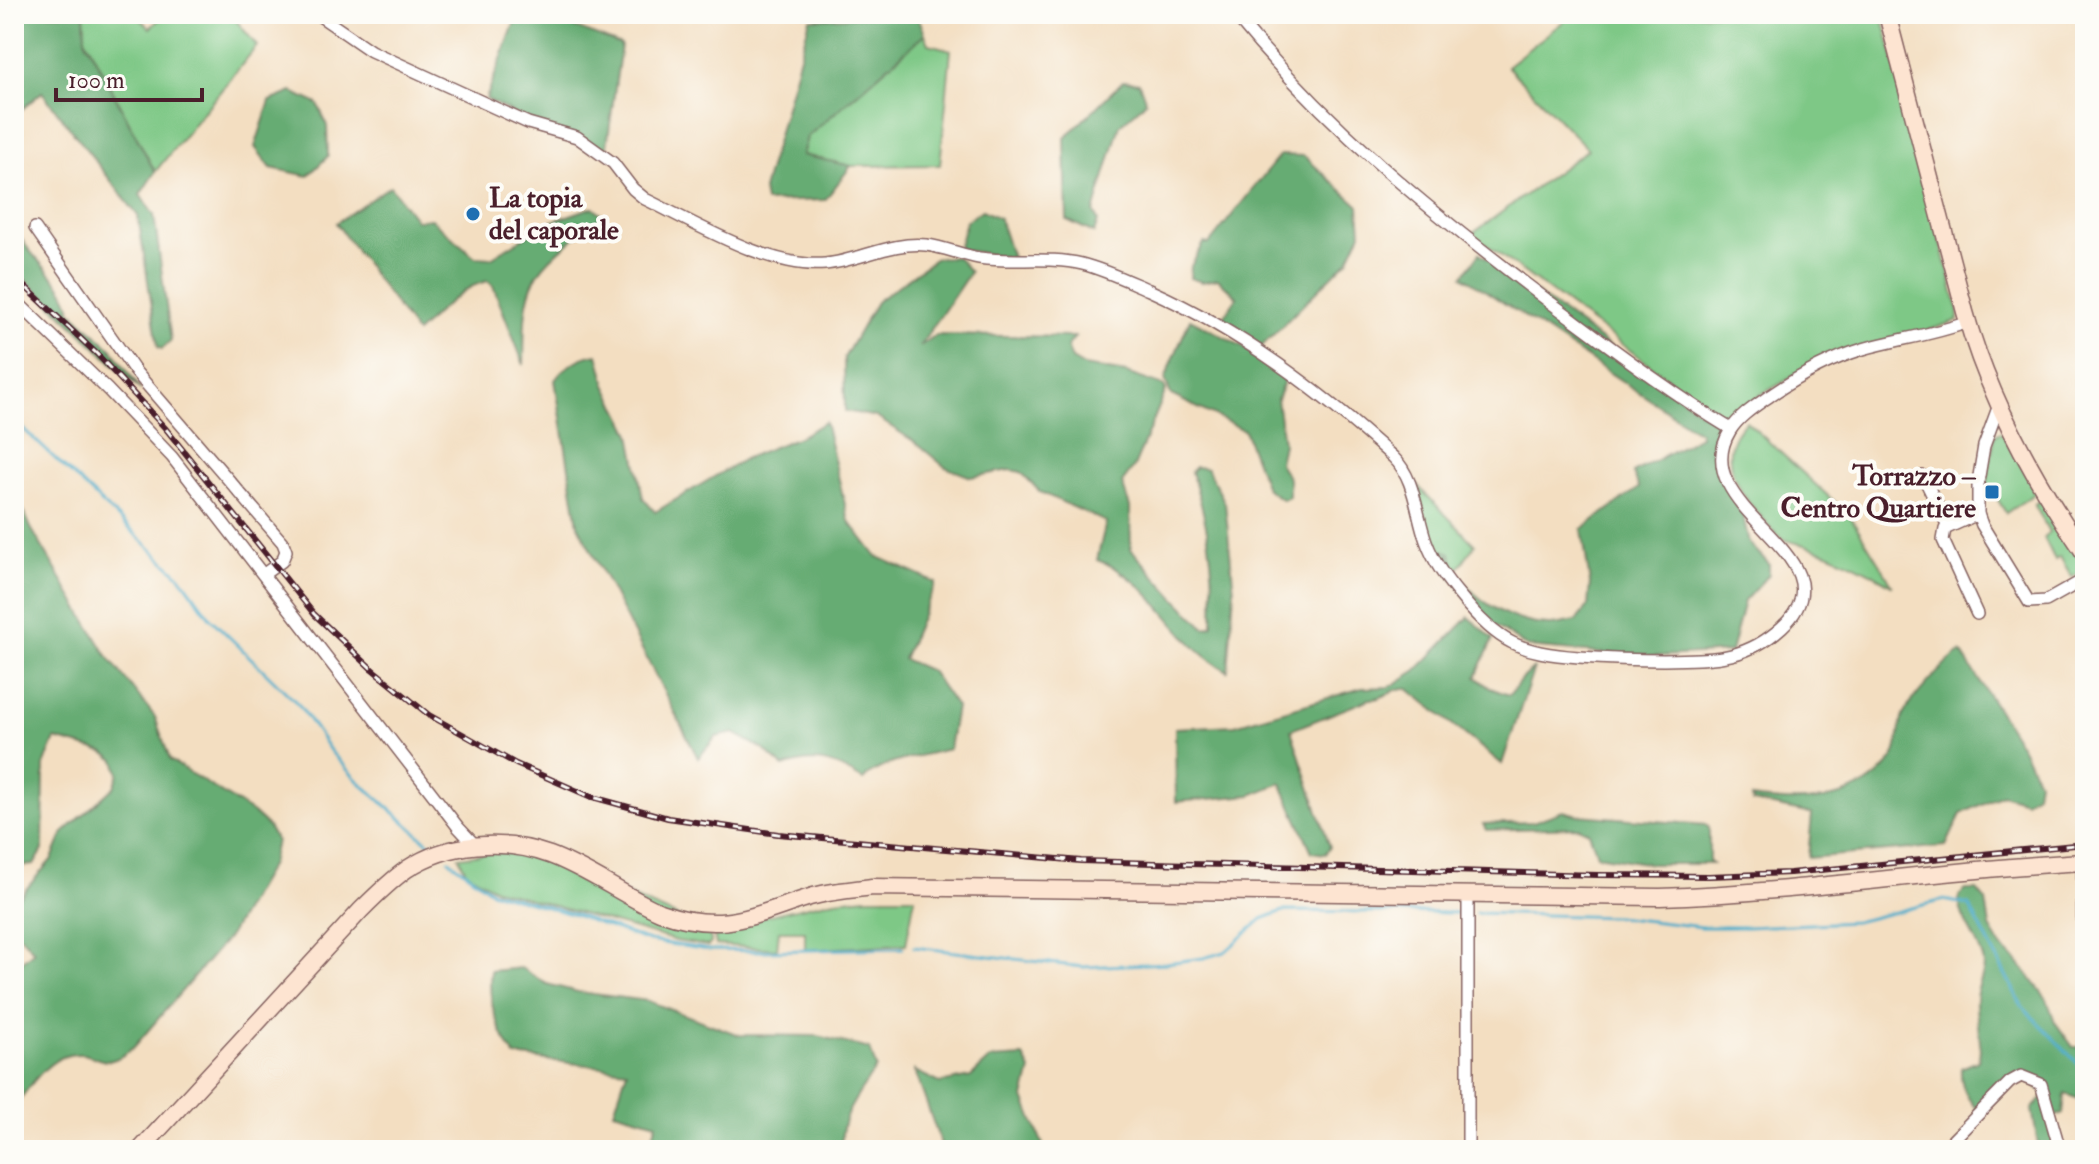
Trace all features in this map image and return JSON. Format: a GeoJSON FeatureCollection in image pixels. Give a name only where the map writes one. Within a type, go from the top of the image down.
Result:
{"type":"FeatureCollection","features":[{"type":"Feature","properties":{"kind":"street"},"geometry":{"type":"LineString","coordinates":[[317,14],[371,51],[528,123],[577,137],[613,163],[645,199],[789,263],[810,265],[839,262],[910,245],[926,245],[978,258],[1082,264],[1177,303],[1280,363],[1359,426],[1399,463],[1408,478],[1433,558],[1444,577],[1478,619],[1510,643],[1529,652],[1549,656],[1620,660],[1727,657],[1754,648],[1786,624],[1804,596],[1801,576],[1787,554],[1744,508],[1731,489],[1723,457],[1731,429],[1752,408],[1785,386],[1839,358],[1968,322]]}},
{"type":"Feature","properties":{"kind":"street"},"geometry":{"type":"LineString","coordinates":[[1234,14],[1276,65],[1374,162],[1474,245],[1644,373],[1731,429]]}},
{"type":"Feature","properties":{"kind":"street"},"geometry":{"type":"LineString","coordinates":[[1887,14],[1968,322],[1999,405],[2035,476],[2085,554]]}},
{"type":"Feature","properties":{"kind":"street"},"geometry":{"type":"LineString","coordinates":[[35,228],[135,371],[283,543],[286,551],[284,558],[264,574]]}},
{"type":"Feature","properties":{"kind":"street"},"geometry":{"type":"LineString","coordinates":[[14,299],[172,457],[475,845]]}},
{"type":"Feature","properties":{"kind":"street"},"geometry":{"type":"LineString","coordinates":[[1999,405],[1984,446],[1978,482],[1978,514],[1985,531],[2029,602],[2046,601],[2085,579]]}},
{"type":"Feature","properties":{"kind":"street"},"geometry":{"type":"LineString","coordinates":[[1923,476],[1948,527]]}},
{"type":"Feature","properties":{"kind":"street"},"geometry":{"type":"LineString","coordinates":[[1977,614],[1944,545],[1943,534],[1948,527],[1978,514]]}},
{"type":"Feature","properties":{"kind":"street"},"geometry":{"type":"LineString","coordinates":[[140,1150],[361,910],[386,887],[408,868],[429,858],[475,845],[513,846],[549,855],[660,912],[695,922],[713,923],[745,919],[813,897],[872,887],[1704,895],[2085,860],[2085,924]]}},
{"type":"Feature","properties":{"kind":"street"},"geometry":{"type":"LineString","coordinates":[[1468,895],[1468,1150]]}},
{"type":"Feature","properties":{"kind":"street"},"geometry":{"type":"LineString","coordinates":[[1943,1150],[2010,1082],[2021,1076],[2041,1084],[2060,1150]]}},
{"type":"Feature","properties":{"kind":"green space"},"geometry":{"type":"Polygon","coordinates":[[[14,14],[84,14],[85,39],[155,172],[140,195],[154,215],[171,341],[162,349],[158,347],[138,216],[42,92],[14,116],[14,14]]]}},
{"type":"Feature","properties":{"kind":"green space"},"geometry":{"type":"Polygon","coordinates":[[[84,14],[136,14],[150,28],[165,14],[231,14],[257,46],[155,172],[85,38],[84,14]]]}},
{"type":"Feature","properties":{"kind":"green space"},"geometry":{"type":"Polygon","coordinates":[[[508,14],[578,14],[574,27],[621,45],[606,153],[521,118],[486,99],[516,19],[508,14]]]}},
{"type":"Feature","properties":{"kind":"green space"},"geometry":{"type":"Polygon","coordinates":[[[917,14],[925,34],[807,137],[802,155],[851,166],[825,200],[765,202],[763,190],[810,19],[917,14]]]}},
{"type":"Feature","properties":{"kind":"green space"},"geometry":{"type":"Polygon","coordinates":[[[1573,14],[1882,14],[1959,320],[1798,374],[1760,395],[1730,424],[1472,234],[1588,149],[1507,66],[1573,14]]]}},
{"type":"Feature","properties":{"kind":"green space"},"geometry":{"type":"Polygon","coordinates":[[[925,34],[929,44],[951,50],[940,165],[851,166],[802,155],[807,137],[925,34]]]}},
{"type":"Feature","properties":{"kind":"green space"},"geometry":{"type":"Polygon","coordinates":[[[1123,81],[1139,83],[1146,102],[1120,125],[1094,212],[1098,221],[1094,233],[1067,220],[1065,138],[1123,81]]]}},
{"type":"Feature","properties":{"kind":"green space"},"geometry":{"type":"Polygon","coordinates":[[[292,92],[318,104],[327,126],[328,156],[308,176],[271,168],[255,147],[270,101],[292,92]]]}},
{"type":"Feature","properties":{"kind":"green space"},"geometry":{"type":"Polygon","coordinates":[[[1280,155],[1304,156],[1359,206],[1361,233],[1348,260],[1260,348],[1219,323],[1237,297],[1218,279],[1202,282],[1190,278],[1191,266],[1204,243],[1209,244],[1280,155]]]}},
{"type":"Feature","properties":{"kind":"green space"},"geometry":{"type":"Polygon","coordinates":[[[390,186],[416,220],[431,219],[475,257],[491,258],[545,224],[593,207],[603,215],[557,253],[535,279],[526,310],[524,365],[493,286],[488,281],[458,295],[416,333],[336,223],[390,186]]]}},
{"type":"Feature","properties":{"kind":"green space"},"geometry":{"type":"Polygon","coordinates":[[[982,210],[999,218],[1012,258],[958,249],[966,221],[982,210]]]}},
{"type":"Feature","properties":{"kind":"green space"},"geometry":{"type":"Polygon","coordinates":[[[14,221],[26,245],[61,287],[71,311],[112,349],[141,390],[14,269],[14,221]]]}},
{"type":"Feature","properties":{"kind":"green space"},"geometry":{"type":"Polygon","coordinates":[[[1480,253],[1726,430],[1718,449],[1719,469],[1729,494],[1743,515],[1749,543],[1769,564],[1769,574],[1744,601],[1731,652],[1645,657],[1527,647],[1478,614],[1436,554],[1443,550],[1451,553],[1455,568],[1475,594],[1504,613],[1536,624],[1576,621],[1588,606],[1590,583],[1582,529],[1639,488],[1633,473],[1700,436],[1699,432],[1463,276],[1480,253]]]}},
{"type":"Feature","properties":{"kind":"green space"},"geometry":{"type":"Polygon","coordinates":[[[957,257],[970,272],[920,346],[936,335],[1075,337],[1067,347],[1072,359],[1084,366],[1126,373],[1164,386],[1166,390],[1134,467],[1122,483],[1130,507],[1131,549],[1205,628],[1213,625],[1210,548],[1191,472],[1195,467],[1207,468],[1225,503],[1234,591],[1228,671],[1194,645],[1135,582],[1097,560],[1106,522],[1040,492],[1021,472],[1010,470],[971,477],[945,467],[915,442],[876,417],[845,411],[844,358],[876,302],[936,258],[957,257]]]}},
{"type":"Feature","properties":{"kind":"green space"},"geometry":{"type":"Polygon","coordinates":[[[1190,319],[1280,366],[1286,377],[1277,399],[1283,443],[1279,463],[1289,479],[1289,497],[1283,500],[1266,488],[1244,430],[1171,395],[1165,379],[1190,319]]]}},
{"type":"Feature","properties":{"kind":"green space"},"geometry":{"type":"Polygon","coordinates":[[[598,354],[606,385],[631,434],[643,498],[655,512],[746,458],[801,436],[825,422],[849,521],[876,556],[936,583],[903,659],[931,671],[956,707],[949,749],[891,764],[863,780],[844,769],[816,761],[784,767],[763,749],[734,733],[716,737],[698,758],[578,525],[555,380],[574,362],[598,354]]]}},
{"type":"Feature","properties":{"kind":"green space"},"geometry":{"type":"Polygon","coordinates":[[[1746,421],[1850,516],[1893,586],[1841,559],[1787,540],[1772,529],[1747,499],[1733,474],[1731,447],[1746,421]]]}},
{"type":"Feature","properties":{"kind":"green space"},"geometry":{"type":"Polygon","coordinates":[[[2001,432],[2037,492],[2006,513],[1987,482],[1995,435],[2001,432]]]}},
{"type":"Feature","properties":{"kind":"green space"},"geometry":{"type":"Polygon","coordinates":[[[1415,483],[1475,545],[1456,571],[1453,562],[1436,554],[1415,483]]]}},
{"type":"Feature","properties":{"kind":"green space"},"geometry":{"type":"Polygon","coordinates":[[[14,499],[22,507],[31,528],[106,654],[155,717],[170,760],[253,813],[268,827],[276,841],[271,864],[229,936],[134,1047],[113,1060],[79,1054],[60,1058],[38,1076],[14,1107],[14,968],[34,951],[14,929],[14,903],[52,859],[63,833],[114,787],[119,773],[115,760],[103,752],[55,739],[44,765],[43,850],[34,865],[14,867],[14,499]]]}},
{"type":"Feature","properties":{"kind":"green space"},"geometry":{"type":"Polygon","coordinates":[[[2042,500],[2085,571],[2072,577],[2060,557],[2055,560],[2044,538],[2049,532],[2034,504],[2042,500]]]}},
{"type":"Feature","properties":{"kind":"green space"},"geometry":{"type":"Polygon","coordinates":[[[1469,617],[1493,639],[1476,677],[1490,688],[1509,695],[1534,668],[1502,764],[1407,688],[1402,688],[1291,730],[1330,847],[1325,854],[1312,852],[1281,783],[1251,795],[1176,802],[1175,728],[1235,725],[1362,688],[1390,687],[1417,670],[1469,617]]]}},
{"type":"Feature","properties":{"kind":"green space"},"geometry":{"type":"Polygon","coordinates":[[[1961,652],[2022,748],[2038,781],[2036,793],[2025,801],[2002,794],[1961,814],[1946,846],[1808,858],[1812,814],[1753,802],[1752,798],[1810,801],[1848,793],[1865,785],[1893,758],[1903,716],[1913,701],[1938,672],[1961,652]]]}},
{"type":"Feature","properties":{"kind":"green space"},"geometry":{"type":"Polygon","coordinates":[[[1563,811],[1578,815],[1707,825],[1709,861],[1712,864],[1651,864],[1597,855],[1589,832],[1578,827],[1486,830],[1483,824],[1533,822],[1563,811]]]}},
{"type":"Feature","properties":{"kind":"green space"},"geometry":{"type":"Polygon","coordinates":[[[496,852],[525,855],[549,862],[709,930],[711,943],[708,946],[677,941],[495,889],[466,872],[459,857],[496,852]]]}},
{"type":"Feature","properties":{"kind":"green space"},"geometry":{"type":"Polygon","coordinates":[[[1966,890],[1977,890],[1986,901],[1990,927],[2001,947],[2018,962],[2047,999],[2055,1022],[2073,1047],[2085,1047],[2085,1101],[2065,1094],[2063,1113],[2053,1117],[2060,1150],[2039,1150],[2032,1109],[2046,1094],[2021,1076],[1980,1113],[1963,1087],[1961,1068],[1978,1061],[1980,1053],[1976,1000],[1984,965],[1960,905],[1959,896],[1966,890]]]}},
{"type":"Feature","properties":{"kind":"green space"},"geometry":{"type":"Polygon","coordinates":[[[915,897],[906,944],[805,950],[805,931],[779,931],[777,949],[716,945],[713,928],[835,900],[915,897]]]}},
{"type":"Feature","properties":{"kind":"green space"},"geometry":{"type":"Polygon","coordinates":[[[521,968],[547,984],[578,992],[648,1001],[739,1035],[818,1036],[870,1049],[876,1068],[846,1117],[843,1150],[648,1150],[657,1123],[614,1111],[627,1070],[515,1056],[495,1016],[490,982],[491,971],[521,968]]]}},
{"type":"Feature","properties":{"kind":"green space"},"geometry":{"type":"Polygon","coordinates":[[[1024,1057],[1031,1070],[1024,1098],[1045,1150],[943,1150],[915,1071],[940,1083],[971,1077],[990,1059],[1024,1057]]]}},
{"type":"Feature","properties":{"kind":"waterway"},"geometry":{"type":"LineString","coordinates":[[16,422],[180,576],[211,619],[299,705],[331,752],[356,779],[432,846]]}},
{"type":"Feature","properties":{"kind":"waterway"},"geometry":{"type":"LineString","coordinates":[[449,860],[491,891],[575,915],[649,941],[709,950],[903,948]]}},
{"type":"Feature","properties":{"kind":"waterway"},"geometry":{"type":"LineString","coordinates":[[1476,913],[1616,917],[1702,927],[1746,927],[1855,922],[1944,900],[1969,905],[2022,1006],[2085,1071]]}},
{"type":"Feature","properties":{"kind":"waterway"},"geometry":{"type":"LineString","coordinates":[[914,947],[1083,967],[1166,963],[1225,952],[1262,919],[1283,911],[1462,913]]}},
{"type":"Feature","properties":{"kind":"railway"},"geometry":{"type":"LineString","coordinates":[[14,276],[97,354],[166,429],[314,614],[372,669],[429,715],[516,764],[589,796],[668,818],[778,834],[1081,861],[1598,875],[1790,873],[2085,844]]}},
{"type":"Feature","properties":{"kind":"place","name":"La topia del caporale"},"geometry":{"type":"Point","coordinates":[473,214]}},
{"type":"Feature","properties":{"kind":"place","name":"Torrazzo – Centro Quartiere"},"geometry":{"type":"Point","coordinates":[1992,492]}}]}
